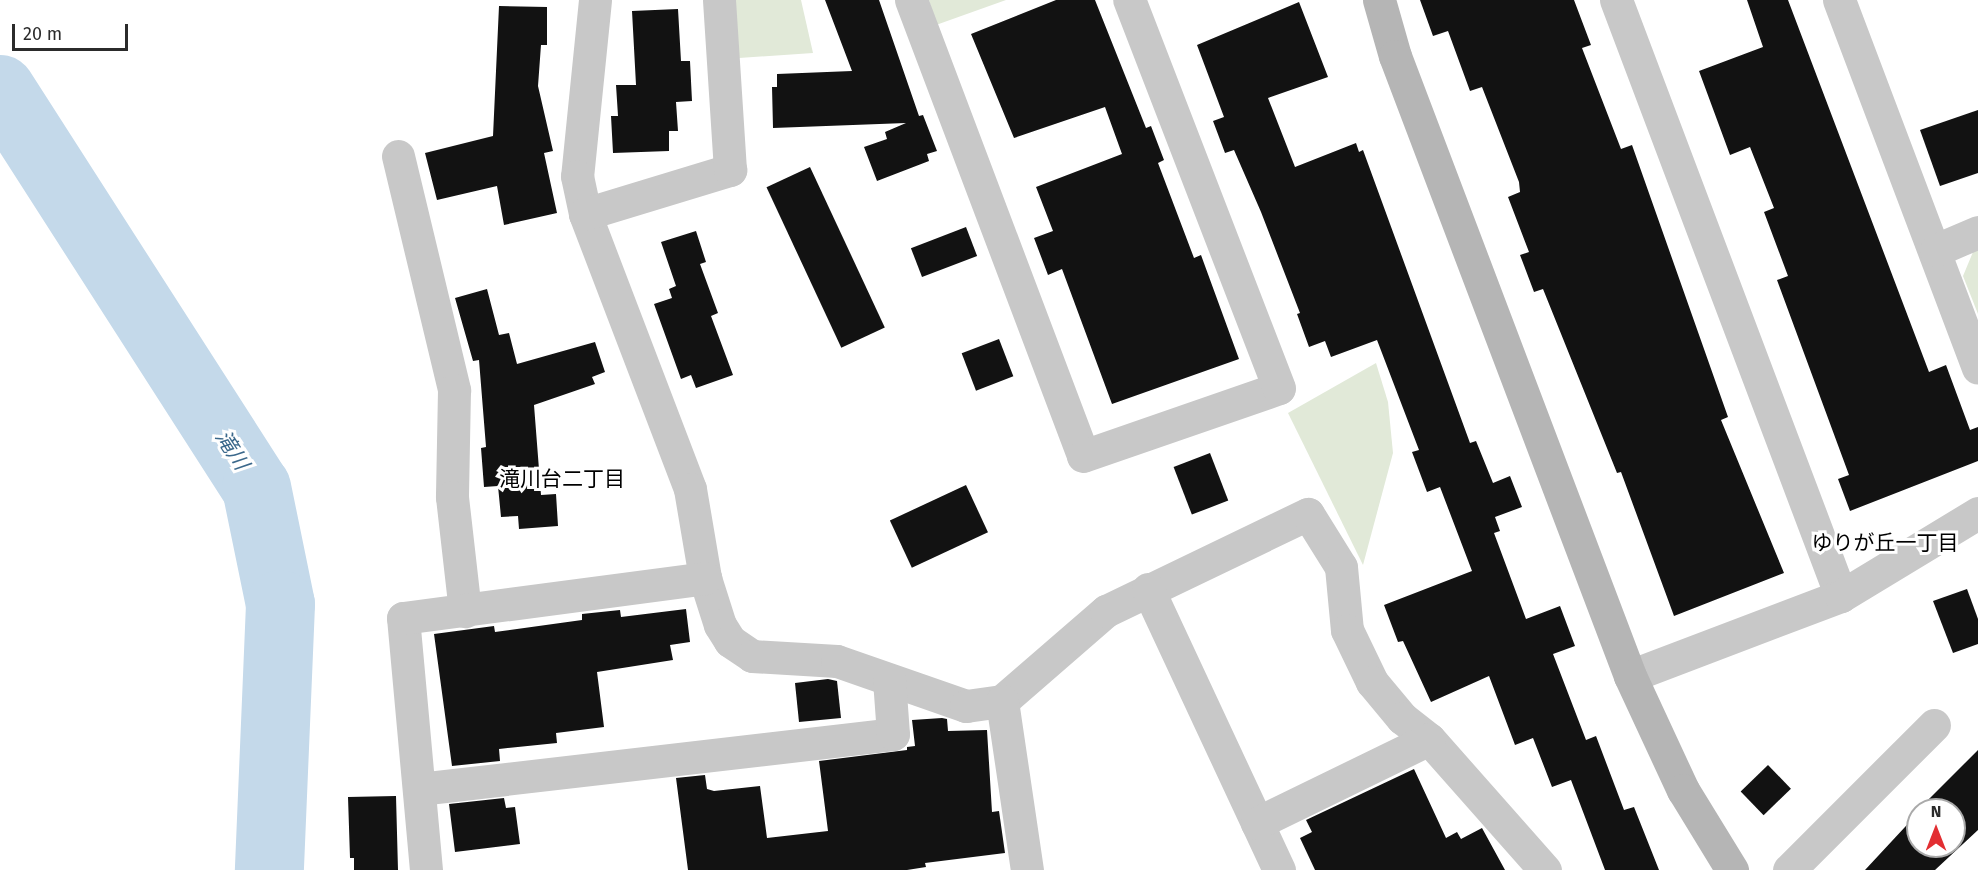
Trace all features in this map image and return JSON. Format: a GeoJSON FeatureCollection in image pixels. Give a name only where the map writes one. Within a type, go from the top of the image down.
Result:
{"type":"FeatureCollection","features":[{"type":"Feature","properties":{"kind":"street"},"geometry":{"type":"LineString","coordinates":[[595,0],[577,176],[585,214],[690,489],[705,578],[720,625],[730,641],[752,656],[837,661],[966,706],[1002,701],[1106,610],[1308,514],[1341,567],[1347,630],[1372,682],[1402,718],[1429,739],[1545,870]]}},
{"type":"Feature","properties":{"kind":"street"},"geometry":{"type":"LineString","coordinates":[[585,214],[730,170],[719,0]]}},
{"type":"Feature","properties":{"kind":"street"},"geometry":{"type":"LineString","coordinates":[[911,0],[1083,456],[1279,388],[1129,0]]}},
{"type":"Feature","properties":{"kind":"street"},"geometry":{"type":"LineString","coordinates":[[1379,0],[1395,56],[1630,676],[1683,790],[1732,870]]}},
{"type":"Feature","properties":{"kind":"street"},"geometry":{"type":"LineString","coordinates":[[1616,0],[1841,596]]}},
{"type":"Feature","properties":{"kind":"street"},"geometry":{"type":"LineString","coordinates":[[1839,0],[1936,250],[1978,368]]}},
{"type":"Feature","properties":{"kind":"street"},"geometry":{"type":"LineString","coordinates":[[398,156],[454,390],[452,497],[465,610]]}},
{"type":"Feature","properties":{"kind":"street"},"geometry":{"type":"LineString","coordinates":[[1936,250],[1978,232]]}},
{"type":"Feature","properties":{"kind":"street"},"geometry":{"type":"LineString","coordinates":[[1630,676],[1841,596],[1978,513]]}},
{"type":"Feature","properties":{"kind":"street"},"geometry":{"type":"LineString","coordinates":[[426,870],[403,618],[705,578]]}},
{"type":"Feature","properties":{"kind":"street"},"geometry":{"type":"LineString","coordinates":[[1148,589],[1279,870]]}},
{"type":"Feature","properties":{"kind":"street"},"geometry":{"type":"LineString","coordinates":[[419,789],[893,734],[889,680]]}},
{"type":"Feature","properties":{"kind":"street"},"geometry":{"type":"LineString","coordinates":[[1002,701],[1027,870]]}},
{"type":"Feature","properties":{"kind":"street"},"geometry":{"type":"LineString","coordinates":[[1789,870],[1934,725]]}},
{"type":"Feature","properties":{"kind":"street"},"geometry":{"type":"LineString","coordinates":[[1257,823],[1429,739]]}},
{"type":"Feature","properties":{"kind":"green space"},"geometry":{"type":"Polygon","coordinates":[[[734,0],[801,0],[813,53],[739,58],[734,0]]]}},
{"type":"Feature","properties":{"kind":"green space"},"geometry":{"type":"Polygon","coordinates":[[[929,0],[1006,0],[936,25],[929,0]]]}},
{"type":"Feature","properties":{"kind":"green space"},"geometry":{"type":"Polygon","coordinates":[[[1978,250],[1978,314],[1963,276],[1973,252],[1978,250]]]}},
{"type":"Feature","properties":{"kind":"green space"},"geometry":{"type":"Polygon","coordinates":[[[1376,363],[1388,402],[1393,453],[1363,565],[1288,413],[1376,363]]]}},
{"type":"Feature","properties":{"kind":"building"},"geometry":{"type":"Polygon","coordinates":[[[825,0],[879,0],[919,116],[923,115],[937,151],[927,154],[929,161],[877,181],[864,147],[887,139],[885,132],[906,123],[773,128],[772,87],[777,87],[777,74],[852,71],[825,0]]]}},
{"type":"Feature","properties":{"kind":"building"},"geometry":{"type":"Polygon","coordinates":[[[1056,0],[1095,0],[1146,128],[1151,126],[1164,160],[1158,163],[1194,258],[1201,255],[1239,359],[1112,404],[1062,269],[1048,275],[1034,238],[1053,231],[1036,187],[1122,154],[1105,107],[1014,138],[971,34],[1056,0]]]}},
{"type":"Feature","properties":{"kind":"building"},"geometry":{"type":"Polygon","coordinates":[[[1420,0],[1574,0],[1591,45],[1582,48],[1621,149],[1632,145],[1728,417],[1721,420],[1784,573],[1674,616],[1621,472],[1617,473],[1543,289],[1534,292],[1520,255],[1529,252],[1508,197],[1520,192],[1519,182],[1482,87],[1470,91],[1448,31],[1433,36],[1420,0]]]}},
{"type":"Feature","properties":{"kind":"building"},"geometry":{"type":"Polygon","coordinates":[[[1747,0],[1788,0],[1929,372],[1946,365],[1970,430],[1978,427],[1978,461],[1850,511],[1838,479],[1849,475],[1777,280],[1788,276],[1764,212],[1774,208],[1750,147],[1730,155],[1699,71],[1763,47],[1747,0]]]}},
{"type":"Feature","properties":{"kind":"building"},"geometry":{"type":"Polygon","coordinates":[[[1299,2],[1328,77],[1268,98],[1295,167],[1356,143],[1359,152],[1363,150],[1470,443],[1476,441],[1493,483],[1510,476],[1522,507],[1495,517],[1500,531],[1494,533],[1526,619],[1560,606],[1575,646],[1553,654],[1586,740],[1596,736],[1624,810],[1634,807],[1659,870],[1605,870],[1571,780],[1552,787],[1533,738],[1515,745],[1489,676],[1431,702],[1403,641],[1398,642],[1384,605],[1472,571],[1440,487],[1427,492],[1412,452],[1419,450],[1377,340],[1331,357],[1325,341],[1309,347],[1297,314],[1300,313],[1261,212],[1234,150],[1225,153],[1213,121],[1224,117],[1197,45],[1299,2]]]}},
{"type":"Feature","properties":{"kind":"building"},"geometry":{"type":"Polygon","coordinates":[[[499,6],[547,7],[547,45],[541,45],[538,86],[553,151],[544,153],[557,213],[504,225],[497,186],[437,200],[425,153],[493,136],[499,6]]]}},
{"type":"Feature","properties":{"kind":"building"},"geometry":{"type":"Polygon","coordinates":[[[678,9],[681,61],[690,61],[692,101],[676,102],[678,131],[669,131],[669,151],[613,153],[611,116],[618,116],[616,85],[636,85],[632,11],[678,9]]]}},
{"type":"Feature","properties":{"kind":"building"},"geometry":{"type":"Polygon","coordinates":[[[1978,110],[1978,173],[1940,186],[1920,130],[1978,110]]]}},
{"type":"Feature","properties":{"kind":"building"},"geometry":{"type":"Polygon","coordinates":[[[810,167],[885,327],[841,348],[766,187],[810,167]]]}},
{"type":"Feature","properties":{"kind":"building"},"geometry":{"type":"Polygon","coordinates":[[[966,227],[977,256],[922,277],[911,248],[966,227]]]}},
{"type":"Feature","properties":{"kind":"building"},"geometry":{"type":"Polygon","coordinates":[[[696,231],[706,262],[700,264],[718,313],[711,316],[733,375],[696,388],[691,375],[681,379],[654,304],[672,298],[669,289],[676,286],[661,242],[696,231]]]}},
{"type":"Feature","properties":{"kind":"building"},"geometry":{"type":"Polygon","coordinates":[[[487,289],[499,335],[509,333],[517,364],[595,342],[605,372],[592,377],[595,384],[534,405],[541,495],[556,494],[558,526],[519,529],[518,516],[501,517],[498,486],[484,487],[481,448],[486,447],[479,360],[473,361],[455,298],[487,289]]]}},
{"type":"Feature","properties":{"kind":"building"},"geometry":{"type":"Polygon","coordinates":[[[999,339],[1013,376],[976,391],[962,353],[999,339]]]}},
{"type":"Feature","properties":{"kind":"building"},"geometry":{"type":"Polygon","coordinates":[[[1210,453],[1228,501],[1192,515],[1174,467],[1210,453]]]}},
{"type":"Feature","properties":{"kind":"building"},"geometry":{"type":"Polygon","coordinates":[[[966,485],[988,532],[912,568],[890,520],[966,485]]]}},
{"type":"Feature","properties":{"kind":"building"},"geometry":{"type":"Polygon","coordinates":[[[1967,589],[1978,619],[1978,644],[1953,653],[1933,601],[1967,589]]]}},
{"type":"Feature","properties":{"kind":"building"},"geometry":{"type":"Polygon","coordinates":[[[686,609],[690,642],[670,645],[673,660],[597,672],[604,727],[556,733],[557,743],[499,749],[500,761],[452,766],[434,634],[494,626],[495,632],[582,620],[582,614],[620,610],[621,617],[686,609]]]}},
{"type":"Feature","properties":{"kind":"building"},"geometry":{"type":"Polygon","coordinates":[[[828,679],[837,681],[841,718],[799,722],[795,683],[828,679]]]}},
{"type":"Feature","properties":{"kind":"building"},"geometry":{"type":"Polygon","coordinates":[[[947,719],[948,731],[987,730],[992,812],[999,811],[1005,853],[925,863],[926,867],[907,870],[688,870],[676,778],[705,775],[707,789],[714,791],[760,786],[767,838],[828,831],[819,761],[907,750],[907,747],[915,746],[912,720],[947,719]]]}},
{"type":"Feature","properties":{"kind":"building"},"geometry":{"type":"Polygon","coordinates":[[[1978,750],[1978,830],[1966,841],[1966,798],[1930,798],[1978,750]]]}},
{"type":"Feature","properties":{"kind":"building"},"geometry":{"type":"Polygon","coordinates":[[[1768,765],[1791,789],[1764,815],[1741,791],[1768,765]]]}},
{"type":"Feature","properties":{"kind":"building"},"geometry":{"type":"Polygon","coordinates":[[[1414,769],[1446,838],[1457,832],[1461,839],[1482,828],[1505,870],[1315,870],[1300,838],[1312,832],[1306,820],[1414,769]]]}},
{"type":"Feature","properties":{"kind":"building"},"geometry":{"type":"Polygon","coordinates":[[[396,796],[398,870],[354,870],[354,858],[350,858],[348,797],[396,796]]]}},
{"type":"Feature","properties":{"kind":"building"},"geometry":{"type":"Polygon","coordinates":[[[504,798],[506,808],[515,807],[520,844],[455,852],[449,804],[504,798]]]}},
{"type":"Feature","properties":{"kind":"building"},"geometry":{"type":"Polygon","coordinates":[[[1906,826],[1906,858],[1948,858],[1935,870],[1865,870],[1906,826]]]}},
{"type":"Feature","properties":{"kind":"waterway","name":"滝川"},"geometry":{"type":"LineString","coordinates":[[0,89],[256,487],[280,604],[269,870]]}},
{"type":"Feature","properties":{"kind":"district","name":"滝川台二丁目"},"geometry":{"type":"Point","coordinates":[562,479]}},
{"type":"Feature","properties":{"kind":"district","name":"ゆりが丘一丁目"},"geometry":{"type":"Point","coordinates":[1885,543]}}]}
